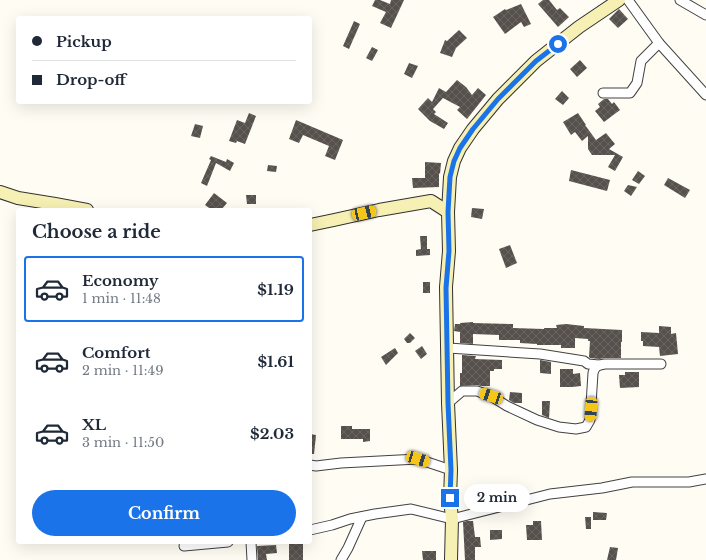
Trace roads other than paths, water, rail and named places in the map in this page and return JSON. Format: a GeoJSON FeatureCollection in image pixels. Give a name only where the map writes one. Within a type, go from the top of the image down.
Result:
{"type":"FeatureCollection","features":[{"type":"Feature","properties":{"kind":"street"},"geometry":{"type":"LineString","coordinates":[[451,560],[452,519],[450,498],[451,470],[446,288],[449,251],[448,212],[450,177],[454,161],[460,148],[473,129],[498,99],[536,61],[579,27],[618,0]]}},
{"type":"Feature","properties":{"kind":"street"},"geometry":{"type":"LineString","coordinates":[[628,0],[659,43],[706,95]]}},
{"type":"Feature","properties":{"kind":"street"},"geometry":{"type":"LineString","coordinates":[[680,0],[706,15]]}},
{"type":"Feature","properties":{"kind":"street"},"geometry":{"type":"LineString","coordinates":[[603,93],[630,93],[637,83],[641,61],[659,43]]}},
{"type":"Feature","properties":{"kind":"street"},"geometry":{"type":"LineString","coordinates":[[0,192],[18,198],[76,208]]}},
{"type":"Feature","properties":{"kind":"street"},"geometry":{"type":"LineString","coordinates":[[312,224],[431,201],[448,212]]}},
{"type":"Feature","properties":{"kind":"street"},"geometry":{"type":"LineString","coordinates":[[448,348],[540,354],[599,365],[661,364]]}},
{"type":"Feature","properties":{"kind":"street"},"geometry":{"type":"LineString","coordinates":[[448,403],[462,391],[477,391],[491,396],[507,406],[537,420],[559,427],[576,429],[586,427],[590,420],[593,373],[595,367],[599,365]]}},
{"type":"Feature","properties":{"kind":"street"},"geometry":{"type":"LineString","coordinates":[[312,465],[418,459],[451,470]]}},
{"type":"Feature","properties":{"kind":"street"},"geometry":{"type":"LineString","coordinates":[[312,530],[350,519],[411,509],[452,519],[550,494],[602,488],[632,482],[689,482],[706,479]]}},
{"type":"Feature","properties":{"kind":"street"},"geometry":{"type":"LineString","coordinates":[[341,560],[362,517]]}},
{"type":"Feature","properties":{"kind":"street"},"geometry":{"type":"LineString","coordinates":[[184,546],[206,544]]}},
{"type":"Feature","properties":{"kind":"street"},"geometry":{"type":"LineString","coordinates":[[251,544],[252,560]]}}]}
